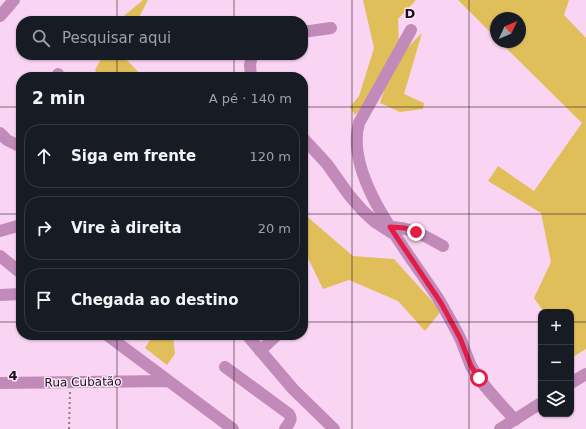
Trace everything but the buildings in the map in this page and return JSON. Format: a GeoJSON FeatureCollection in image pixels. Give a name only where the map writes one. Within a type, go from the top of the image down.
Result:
{"type":"FeatureCollection","features":[{"type":"Feature","properties":{"kind":"street"},"geometry":{"type":"LineString","coordinates":[[0,16],[14,0]]}},
{"type":"Feature","properties":{"kind":"street"},"geometry":{"type":"LineString","coordinates":[[308,31],[331,28]]}},
{"type":"Feature","properties":{"kind":"street"},"geometry":{"type":"LineString","coordinates":[[411,30],[366,107],[359,123],[356,132],[362,170],[368,188],[377,206],[392,231],[420,270],[441,303],[460,338],[471,366],[479,378],[515,420]]}},
{"type":"Feature","properties":{"kind":"street"},"geometry":{"type":"LineString","coordinates":[[251,60],[251,72]]}},
{"type":"Feature","properties":{"kind":"street"},"geometry":{"type":"LineString","coordinates":[[0,133],[7,140],[16,144]]}},
{"type":"Feature","properties":{"kind":"street"},"geometry":{"type":"LineString","coordinates":[[308,144],[326,164],[349,195],[375,222],[392,231],[405,228],[416,232],[442,246]]}},
{"type":"Feature","properties":{"kind":"street"},"geometry":{"type":"LineString","coordinates":[[0,231],[16,226]]}},
{"type":"Feature","properties":{"kind":"street"},"geometry":{"type":"LineString","coordinates":[[0,256],[16,269]]}},
{"type":"Feature","properties":{"kind":"street"},"geometry":{"type":"LineString","coordinates":[[0,295],[16,294]]}},
{"type":"Feature","properties":{"kind":"street"},"geometry":{"type":"LineString","coordinates":[[114,340],[233,429]]}},
{"type":"Feature","properties":{"kind":"street"},"geometry":{"type":"LineString","coordinates":[[251,340],[293,389],[334,429]]}},
{"type":"Feature","properties":{"kind":"street"},"geometry":{"type":"LineString","coordinates":[[260,351],[272,340]]}},
{"type":"Feature","properties":{"kind":"street"},"geometry":{"type":"LineString","coordinates":[[225,367],[289,414],[291,421],[285,429]]}},
{"type":"Feature","properties":{"kind":"street"},"geometry":{"type":"LineString","coordinates":[[574,381],[586,374]]}},
{"type":"Feature","properties":{"kind":"street","name":"Rua Cubatão"},"geometry":{"type":"LineString","coordinates":[[0,384],[167,381]]}},
{"type":"Feature","properties":{"kind":"street"},"geometry":{"type":"LineString","coordinates":[[500,429],[538,405]]}},
{"type":"Feature","properties":{"kind":"path"},"geometry":{"type":"LineString","coordinates":[[69,429],[70,382]]}},
{"type":"Feature","properties":{"kind":"shaded area"},"geometry":{"type":"Polygon","coordinates":[[[143,0],[148,0],[140,16],[125,15],[143,0]]]}},
{"type":"Feature","properties":{"kind":"shaded area"},"geometry":{"type":"Polygon","coordinates":[[[363,0],[416,0],[398,19],[399,46],[406,49],[422,33],[404,94],[424,103],[423,109],[400,112],[380,103],[388,78],[355,115],[350,107],[359,96],[374,48],[363,0]]]}},
{"type":"Feature","properties":{"kind":"shaded area"},"geometry":{"type":"Polygon","coordinates":[[[458,0],[569,0],[564,15],[586,38],[586,349],[574,356],[574,309],[542,309],[534,298],[551,262],[541,213],[488,181],[498,166],[534,191],[582,123],[506,48],[526,48],[526,12],[490,12],[490,32],[458,0]]]}},
{"type":"Feature","properties":{"kind":"shaded area"},"geometry":{"type":"Polygon","coordinates":[[[100,60],[127,60],[138,72],[96,72],[95,70],[100,60]]]}},
{"type":"Feature","properties":{"kind":"shaded area"},"geometry":{"type":"Polygon","coordinates":[[[308,217],[353,256],[394,259],[441,311],[425,331],[398,301],[349,280],[323,289],[308,258],[308,217]]]}},
{"type":"Feature","properties":{"kind":"shaded area"},"geometry":{"type":"Polygon","coordinates":[[[150,340],[173,340],[175,354],[167,365],[145,348],[150,340]]]}},
{"type":"Feature","properties":{"kind":"route"},"geometry":{"type":"LineString","coordinates":[[416,232],[405,228],[390,227],[441,303],[460,338],[471,366],[479,378]]}}]}
